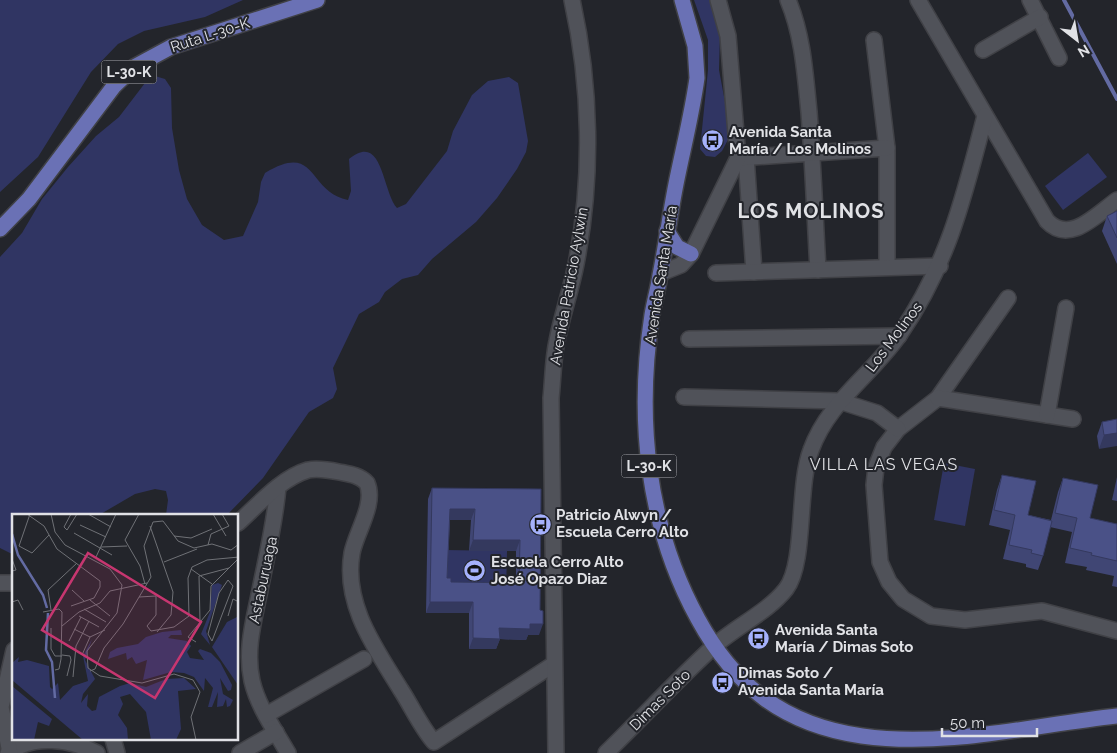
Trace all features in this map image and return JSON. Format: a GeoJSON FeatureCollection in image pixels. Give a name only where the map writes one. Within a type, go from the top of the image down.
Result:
{"type":"FeatureCollection","features":[{"type":"Feature","properties":{"kind":"main road","name":"Ruta L-30-K"},"geometry":{"type":"LineString","coordinates":[[0,229],[29,199],[114,86],[134,68],[171,46],[317,0]]}},
{"type":"Feature","properties":{"kind":"main road","name":"Avenida Santa María"},"geometry":{"type":"LineString","coordinates":[[682,0],[696,46],[696,78],[667,231],[661,274],[652,314],[646,373],[645,424],[650,481],[663,537],[672,564],[692,609],[714,646],[736,674],[777,707],[825,728],[863,736],[906,740],[954,738],[1117,716]]}},
{"type":"Feature","properties":{"kind":"main road"},"geometry":{"type":"LineString","coordinates":[[667,231],[677,248],[691,254]]}},
{"type":"Feature","properties":{"kind":"street","name":"Avenida Patricio Aylwin"},"geometry":{"type":"LineString","coordinates":[[556,753],[551,398],[556,343],[576,264],[581,235],[587,144],[584,75],[572,0]]}},
{"type":"Feature","properties":{"kind":"street"},"geometry":{"type":"LineString","coordinates":[[718,0],[728,36],[754,272]]}},
{"type":"Feature","properties":{"kind":"street"},"geometry":{"type":"LineString","coordinates":[[788,0],[797,24],[803,50],[812,152],[818,270]]}},
{"type":"Feature","properties":{"kind":"street"},"geometry":{"type":"LineString","coordinates":[[918,0],[1051,226],[1063,231],[1074,229],[1117,200]]}},
{"type":"Feature","properties":{"kind":"street"},"geometry":{"type":"LineString","coordinates":[[1030,0],[1059,58]]}},
{"type":"Feature","properties":{"kind":"street"},"geometry":{"type":"LineString","coordinates":[[983,50],[1040,17]]}},
{"type":"Feature","properties":{"kind":"street"},"geometry":{"type":"LineString","coordinates":[[874,40],[887,148],[887,267]]}},
{"type":"Feature","properties":{"kind":"street","name":"Los Molinos"},"geometry":{"type":"LineString","coordinates":[[714,646],[779,596],[791,581],[796,563],[807,460],[822,425],[839,401],[874,367],[899,336],[923,298],[940,266],[957,220],[985,116]]}},
{"type":"Feature","properties":{"kind":"street"},"geometry":{"type":"LineString","coordinates":[[742,158],[887,148]]}},
{"type":"Feature","properties":{"kind":"street"},"geometry":{"type":"LineString","coordinates":[[661,274],[681,266],[691,254],[742,158]]}},
{"type":"Feature","properties":{"kind":"street"},"geometry":{"type":"LineString","coordinates":[[716,273],[940,266]]}},
{"type":"Feature","properties":{"kind":"street"},"geometry":{"type":"LineString","coordinates":[[1008,298],[938,398],[898,429],[880,457],[874,485],[880,562],[889,582],[903,599],[921,612],[942,619],[965,620],[1042,611],[1117,631]]}},
{"type":"Feature","properties":{"kind":"street"},"geometry":{"type":"LineString","coordinates":[[1047,415],[1066,308]]}},
{"type":"Feature","properties":{"kind":"street"},"geometry":{"type":"LineString","coordinates":[[689,339],[899,336]]}},
{"type":"Feature","properties":{"kind":"street"},"geometry":{"type":"LineString","coordinates":[[684,397],[839,401],[878,413],[898,429]]}},
{"type":"Feature","properties":{"kind":"street"},"geometry":{"type":"LineString","coordinates":[[938,398],[1073,419]]}},
{"type":"Feature","properties":{"kind":"street"},"geometry":{"type":"LineString","coordinates":[[239,522],[278,487],[296,475],[310,470],[325,470],[353,475],[367,483],[370,497],[351,559],[351,580],[356,608],[370,639],[434,742],[554,664]]}},
{"type":"Feature","properties":{"kind":"street","name":"Astaburuaga"},"geometry":{"type":"LineString","coordinates":[[278,487],[275,523],[250,646],[252,681],[266,715],[288,753]]}},
{"type":"Feature","properties":{"kind":"street","name":"Dimas Soto"},"geometry":{"type":"LineString","coordinates":[[606,753],[714,646]]}},
{"type":"Feature","properties":{"kind":"street"},"geometry":{"type":"LineString","coordinates":[[12,659],[1,707],[9,752],[29,744],[52,740],[76,744],[97,753]]}},
{"type":"Feature","properties":{"kind":"street"},"geometry":{"type":"LineString","coordinates":[[266,715],[364,660]]}},
{"type":"Feature","properties":{"kind":"street"},"geometry":{"type":"LineString","coordinates":[[240,753],[276,732]]}},
{"type":"Feature","properties":{"kind":"street"},"geometry":{"type":"LineString","coordinates":[[113,740],[117,753]]}},
{"type":"Feature","properties":{"kind":"shaded area"},"geometry":{"type":"Polygon","coordinates":[[[0,0],[243,0],[205,17],[144,31],[118,44],[91,72],[38,157],[0,192],[0,0]]]}},
{"type":"Feature","properties":{"kind":"shaded area"},"geometry":{"type":"Polygon","coordinates":[[[694,0],[710,0],[720,33],[719,70],[731,134],[722,151],[715,157],[706,156],[700,149],[708,70],[708,40],[694,0]]]}},
{"type":"Feature","properties":{"kind":"shaded area"},"geometry":{"type":"Polygon","coordinates":[[[155,76],[165,79],[171,88],[172,128],[179,170],[187,199],[202,225],[224,240],[243,236],[258,202],[261,182],[265,173],[282,165],[295,163],[304,165],[325,188],[335,195],[348,200],[351,191],[349,159],[360,152],[369,152],[380,167],[392,200],[397,208],[406,204],[447,151],[453,131],[472,95],[488,81],[509,77],[518,83],[528,141],[526,152],[517,169],[497,198],[476,222],[432,259],[418,275],[402,279],[385,292],[379,302],[359,314],[333,368],[337,389],[333,398],[309,412],[263,478],[228,514],[166,514],[168,500],[166,491],[155,489],[135,494],[101,514],[12,514],[12,554],[0,548],[0,257],[22,233],[42,199],[68,167],[96,136],[119,117],[145,83],[155,76]]]}},
{"type":"Feature","properties":{"kind":"shaded area"},"geometry":{"type":"Polygon","coordinates":[[[1088,153],[1107,177],[1063,210],[1045,186],[1088,153]]]}},
{"type":"Feature","properties":{"kind":"shaded area"},"geometry":{"type":"Polygon","coordinates":[[[944,463],[975,469],[965,526],[934,520],[944,463]]]}},
{"type":"Feature","properties":{"kind":"shaded area","name":"Escuela Cerro Alto José Opazo Diaz"},"geometry":{"type":"Polygon","coordinates":[[[445,550],[507,551],[506,594],[447,593],[445,550]]]}},
{"type":"Feature","properties":{"kind":"building"},"geometry":{"type":"Polygon","coordinates":[[[1117,211],[1117,238],[1107,216],[1117,211]]]}},
{"type":"Feature","properties":{"kind":"building"},"geometry":{"type":"Polygon","coordinates":[[[1117,419],[1117,433],[1104,435],[1102,422],[1117,419]]]}},
{"type":"Feature","properties":{"kind":"building"},"geometry":{"type":"Polygon","coordinates":[[[1002,475],[1036,481],[1028,515],[1052,521],[1043,556],[1031,553],[1032,550],[1009,545],[1015,515],[994,510],[1002,475]]]}},
{"type":"Feature","properties":{"kind":"building"},"geometry":{"type":"Polygon","coordinates":[[[1063,478],[1098,485],[1090,518],[1117,524],[1117,561],[1070,548],[1077,518],[1055,513],[1063,478]]]}},
{"type":"Feature","properties":{"kind":"building"},"geometry":{"type":"Polygon","coordinates":[[[432,488],[541,489],[540,610],[543,611],[543,624],[530,624],[530,629],[499,628],[500,639],[473,638],[473,602],[430,602],[432,488]],[[450,509],[447,578],[451,578],[451,582],[519,583],[520,540],[473,540],[475,509],[450,509]]]}},
{"type":"Feature","properties":{"kind":"waterway"},"geometry":{"type":"LineString","coordinates":[[1064,0],[1117,99]]}},
{"type":"Feature","properties":{"kind":"place","name":"Avenida Santa María / Los Molinos"},"geometry":{"type":"Point","coordinates":[713,141]}},
{"type":"Feature","properties":{"kind":"place","name":"Patricio Alwyn / Escuela Cerro Alto"},"geometry":{"type":"Point","coordinates":[540,524]}},
{"type":"Feature","properties":{"kind":"place","name":"Escuela Cerro Alto José Opazo Diaz"},"geometry":{"type":"Point","coordinates":[475,571]}},
{"type":"Feature","properties":{"kind":"place","name":"Avenida Santa María / Dimas Soto"},"geometry":{"type":"Point","coordinates":[759,639]}},
{"type":"Feature","properties":{"kind":"place","name":"Dimas Soto / Avenida Santa María"},"geometry":{"type":"Point","coordinates":[722,682]}},
{"type":"Feature","properties":{"kind":"district","name":"LOS MOLINOS"},"geometry":{"type":"Point","coordinates":[811,211]}},
{"type":"Feature","properties":{"kind":"district","name":"VILLA LAS VEGAS"},"geometry":{"type":"Point","coordinates":[884,464]}}]}
